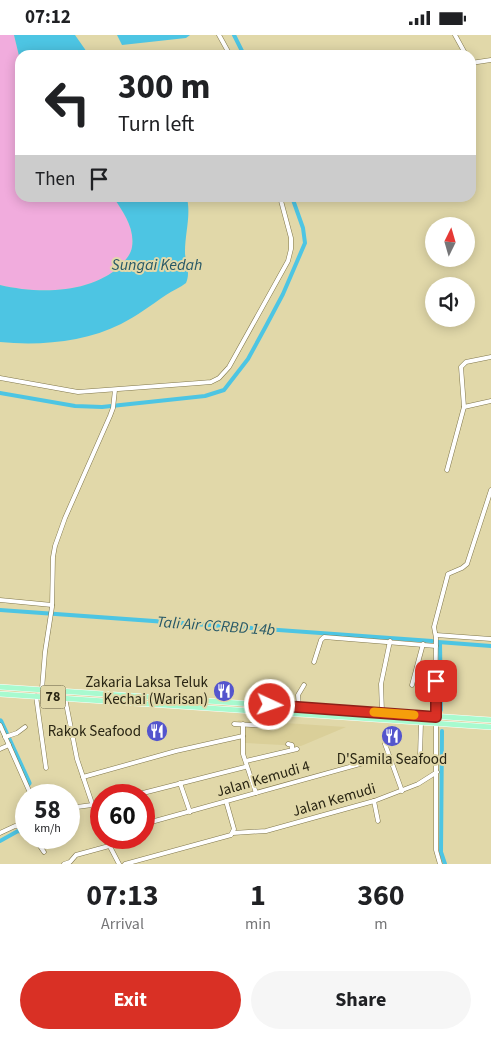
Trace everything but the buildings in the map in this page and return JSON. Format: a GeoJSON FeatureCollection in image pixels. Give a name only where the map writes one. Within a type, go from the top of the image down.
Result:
{"type":"FeatureCollection","features":[{"type":"Feature","properties":{"kind":"main road","name":"78"},"geometry":{"type":"LineString","coordinates":[[0,687],[491,720]]}},
{"type":"Feature","properties":{"kind":"main road"},"geometry":{"type":"LineString","coordinates":[[104,693],[106,701]]}},
{"type":"Feature","properties":{"kind":"main road","name":"78"},"geometry":{"type":"LineString","coordinates":[[0,694],[491,727]]}},
{"type":"Feature","properties":{"kind":"main road"},"geometry":{"type":"LineString","coordinates":[[200,700],[200,707]]}},
{"type":"Feature","properties":{"kind":"street"},"geometry":{"type":"LineString","coordinates":[[219,35],[227,50]]}},
{"type":"Feature","properties":{"kind":"street"},"geometry":{"type":"LineString","coordinates":[[455,35],[463,50]]}},
{"type":"Feature","properties":{"kind":"street"},"geometry":{"type":"LineString","coordinates":[[476,62],[491,60]]}},
{"type":"Feature","properties":{"kind":"street"},"geometry":{"type":"LineString","coordinates":[[0,378],[78,393],[211,382],[225,372],[290,255],[292,243],[281,202]]}},
{"type":"Feature","properties":{"kind":"street"},"geometry":{"type":"LineString","coordinates":[[447,470],[464,407],[461,367],[466,362],[491,357]]}},
{"type":"Feature","properties":{"kind":"street"},"geometry":{"type":"LineString","coordinates":[[42,689],[52,606],[55,546],[65,518],[113,408],[115,390]]}},
{"type":"Feature","properties":{"kind":"street"},"geometry":{"type":"LineString","coordinates":[[464,407],[491,401]]}},
{"type":"Feature","properties":{"kind":"street"},"geometry":{"type":"LineString","coordinates":[[437,717],[436,641],[434,627],[448,574],[462,568],[466,563],[491,490]]}},
{"type":"Feature","properties":{"kind":"street"},"geometry":{"type":"LineString","coordinates":[[0,600],[52,606]]}},
{"type":"Feature","properties":{"kind":"street"},"geometry":{"type":"LineString","coordinates":[[314,662],[323,638],[423,644],[436,641],[491,639]]}},
{"type":"Feature","properties":{"kind":"street"},"geometry":{"type":"LineString","coordinates":[[382,712],[381,685],[390,641]]}},
{"type":"Feature","properties":{"kind":"street"},"geometry":{"type":"LineString","coordinates":[[412,685],[423,644]]}},
{"type":"Feature","properties":{"kind":"street"},"geometry":{"type":"LineString","coordinates":[[299,707],[298,695],[304,685]]}},
{"type":"Feature","properties":{"kind":"street"},"geometry":{"type":"LineString","coordinates":[[36,696],[46,768]]}},
{"type":"Feature","properties":{"kind":"street"},"geometry":{"type":"LineString","coordinates":[[65,698],[78,759],[90,799]]}},
{"type":"Feature","properties":{"kind":"street"},"geometry":{"type":"LineString","coordinates":[[234,724],[268,726],[268,713]]}},
{"type":"Feature","properties":{"kind":"street"},"geometry":{"type":"LineString","coordinates":[[420,756],[421,722]]}},
{"type":"Feature","properties":{"kind":"street"},"geometry":{"type":"LineString","coordinates":[[243,724],[243,753],[256,793]]}},
{"type":"Feature","properties":{"kind":"street"},"geometry":{"type":"LineString","coordinates":[[437,724],[436,850],[440,864]]}},
{"type":"Feature","properties":{"kind":"street"},"geometry":{"type":"LineString","coordinates":[[0,725],[7,736],[26,784]]}},
{"type":"Feature","properties":{"kind":"street"},"geometry":{"type":"LineString","coordinates":[[7,736],[17,733],[24,727]]}},
{"type":"Feature","properties":{"kind":"street"},"geometry":{"type":"LineString","coordinates":[[83,777],[176,751],[243,736]]}},
{"type":"Feature","properties":{"kind":"street"},"geometry":{"type":"LineString","coordinates":[[246,761],[295,749],[292,745],[288,744]]}},
{"type":"Feature","properties":{"kind":"street"},"geometry":{"type":"LineString","coordinates":[[385,744],[402,791]]}},
{"type":"Feature","properties":{"kind":"street"},"geometry":{"type":"LineString","coordinates":[[0,749],[9,745]]}},
{"type":"Feature","properties":{"kind":"street","name":"Jalan Kemudi 4"},"geometry":{"type":"LineString","coordinates":[[155,821],[388,756]]}},
{"type":"Feature","properties":{"kind":"street"},"geometry":{"type":"LineString","coordinates":[[155,790],[245,767]]}},
{"type":"Feature","properties":{"kind":"street","name":"Jalan Kemudi"},"geometry":{"type":"LineString","coordinates":[[125,864],[233,833],[266,831],[374,801],[418,784],[437,772]]}},
{"type":"Feature","properties":{"kind":"street"},"geometry":{"type":"LineString","coordinates":[[180,783],[190,811]]}},
{"type":"Feature","properties":{"kind":"street"},"geometry":{"type":"LineString","coordinates":[[226,801],[234,829],[233,833]]}},
{"type":"Feature","properties":{"kind":"street"},"geometry":{"type":"LineString","coordinates":[[374,801],[378,821]]}},
{"type":"Feature","properties":{"kind":"street"},"geometry":{"type":"LineString","coordinates":[[0,833],[15,826]]}},
{"type":"Feature","properties":{"kind":"street"},"geometry":{"type":"LineString","coordinates":[[42,849],[44,853]]}},
{"type":"Feature","properties":{"kind":"street"},"geometry":{"type":"LineString","coordinates":[[65,864],[76,855],[98,849]]}},
{"type":"Feature","properties":{"kind":"street"},"geometry":{"type":"LineString","coordinates":[[111,849],[119,864]]}},
{"type":"Feature","properties":{"kind":"shaded area"},"geometry":{"type":"Polygon","coordinates":[[[0,35],[14,35],[18,50],[15,50],[15,202],[116,202],[130,227],[132,247],[128,257],[120,266],[108,275],[79,287],[31,290],[0,285],[0,35]]]}},
{"type":"Feature","properties":{"kind":"shaded area"},"geometry":{"type":"Polygon","coordinates":[[[238,720],[346,727],[301,746],[245,743],[238,720]]]}},
{"type":"Feature","properties":{"kind":"water"},"geometry":{"type":"Polygon","coordinates":[[[14,35],[75,35],[86,50],[18,50],[14,35]]]}},
{"type":"Feature","properties":{"kind":"water"},"geometry":{"type":"Polygon","coordinates":[[[117,35],[190,35],[186,38],[122,45],[117,35]]]}},
{"type":"Feature","properties":{"kind":"water","name":"Sungai Kedah"},"geometry":{"type":"Polygon","coordinates":[[[117,202],[187,202],[185,256],[188,275],[186,283],[127,321],[93,335],[46,343],[0,342],[0,285],[31,290],[63,289],[79,287],[108,275],[126,259],[132,247],[132,233],[117,202]]]}},
{"type":"Feature","properties":{"kind":"waterway"},"geometry":{"type":"LineString","coordinates":[[234,35],[242,50]]}},
{"type":"Feature","properties":{"kind":"waterway"},"geometry":{"type":"LineString","coordinates":[[0,393],[75,406],[102,407],[205,396],[224,390],[248,359],[283,294],[305,243],[303,228],[294,202]]}},
{"type":"Feature","properties":{"kind":"waterway","name":"Tali Air CCRBD 14b"},"geometry":{"type":"LineString","coordinates":[[0,610],[432,641]]}},
{"type":"Feature","properties":{"kind":"waterway"},"geometry":{"type":"LineString","coordinates":[[438,642],[491,646]]}},
{"type":"Feature","properties":{"kind":"waterway"},"geometry":{"type":"LineString","coordinates":[[440,643],[441,710]]}},
{"type":"Feature","properties":{"kind":"waterway"},"geometry":{"type":"LineString","coordinates":[[0,722],[28,783]]}},
{"type":"Feature","properties":{"kind":"waterway"},"geometry":{"type":"LineString","coordinates":[[442,731],[441,852],[445,864]]}},
{"type":"Feature","properties":{"kind":"waterway"},"geometry":{"type":"LineString","coordinates":[[0,841],[15,833]]}},
{"type":"Feature","properties":{"kind":"slow traffic"},"geometry":{"type":"LineString","coordinates":[[374,712],[414,715]]}},
{"type":"Feature","properties":{"kind":"place","name":"Zakaria Laksa Teluk Kechai (Warisan)"},"geometry":{"type":"Point","coordinates":[224,691]}},
{"type":"Feature","properties":{"kind":"place","name":"Rakok Seafood"},"geometry":{"type":"Point","coordinates":[157,731]}},
{"type":"Feature","properties":{"kind":"place","name":"D'Samila Seafood"},"geometry":{"type":"Point","coordinates":[392,736]}},
{"type":"Feature","properties":{"kind":"route"},"geometry":{"type":"LineString","coordinates":[[270,705],[436,717],[436,681]]}}]}
